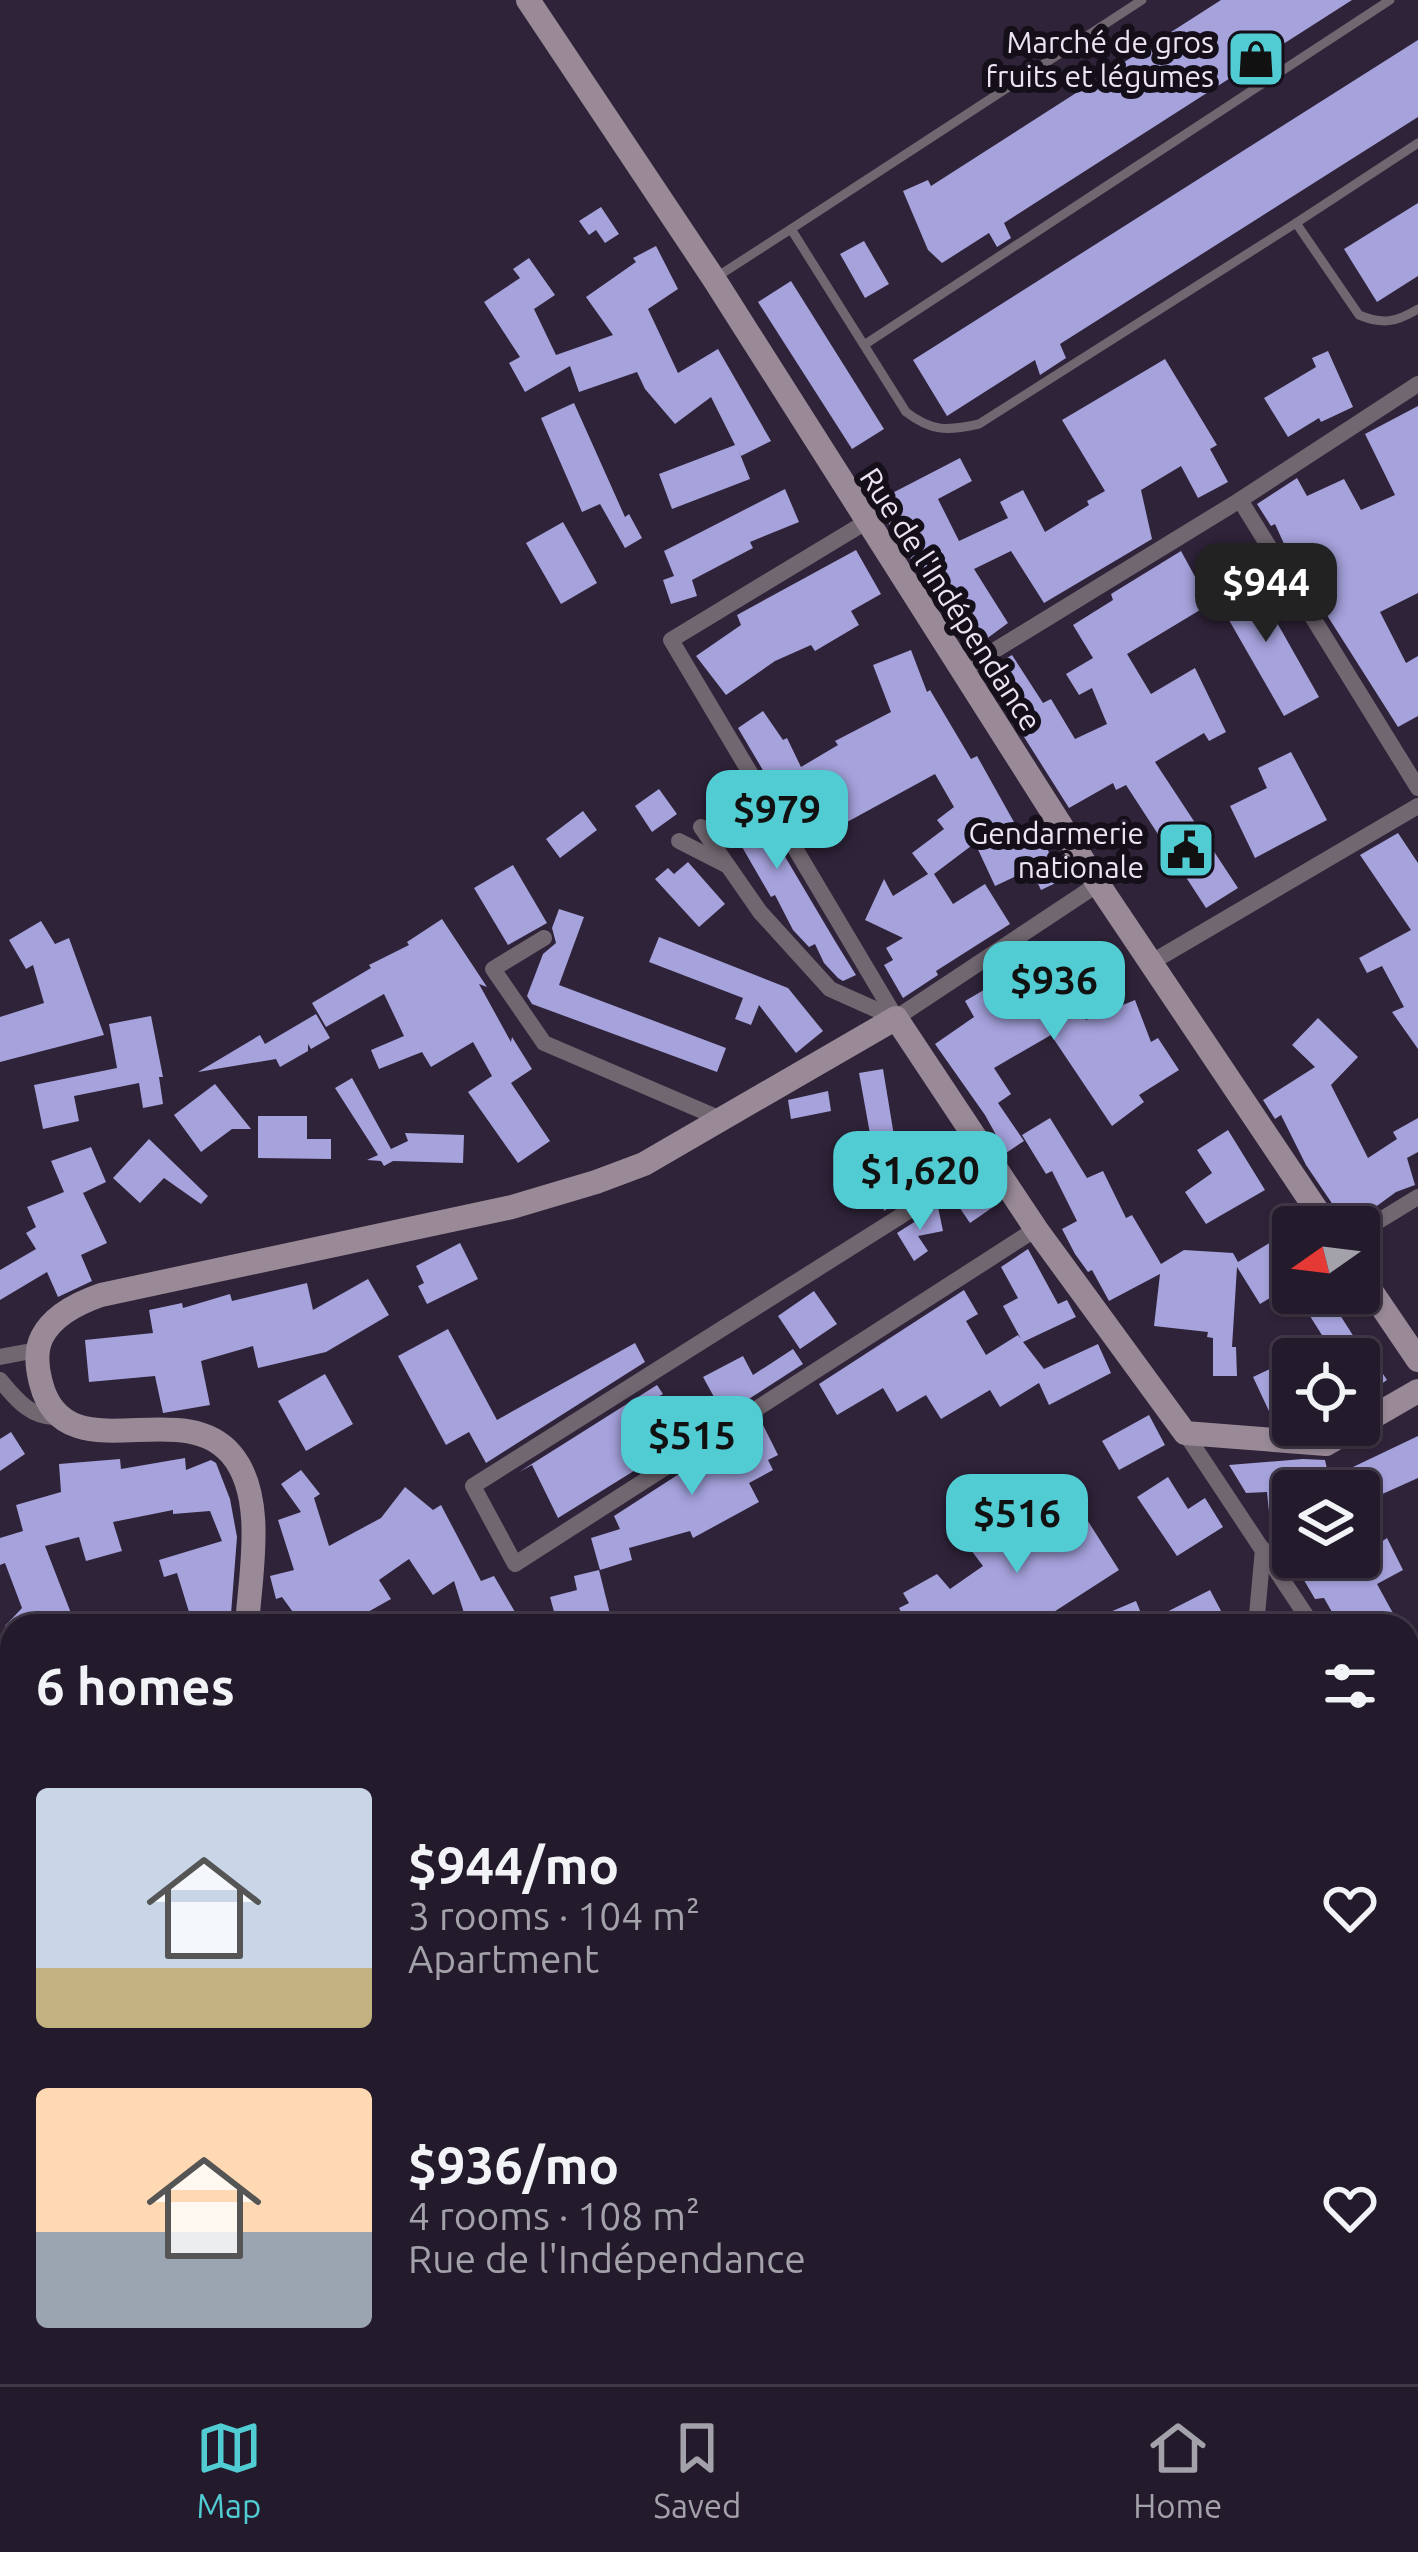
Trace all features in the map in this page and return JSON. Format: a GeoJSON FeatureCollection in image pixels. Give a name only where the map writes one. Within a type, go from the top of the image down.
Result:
{"type":"FeatureCollection","features":[{"type":"Feature","properties":{"kind":"main road","name":"Rue de l'Indépendance"},"geometry":{"type":"LineString","coordinates":[[528,0],[714,279],[1098,884],[1314,1206]]}},
{"type":"Feature","properties":{"kind":"main road"},"geometry":{"type":"LineString","coordinates":[[247,1614],[251,1507],[243,1474],[229,1451],[210,1436],[189,1429],[107,1432],[58,1417],[41,1384],[37,1350],[56,1319],[100,1295],[512,1207],[644,1164],[896,1018],[1036,1229],[1185,1433],[1327,1444],[1418,1391]]}},
{"type":"Feature","properties":{"kind":"main road"},"geometry":{"type":"LineString","coordinates":[[1380,1304],[1418,1360]]}},
{"type":"Feature","properties":{"kind":"street"},"geometry":{"type":"LineString","coordinates":[[961,671],[1418,384]]}},
{"type":"Feature","properties":{"kind":"street"},"geometry":{"type":"LineString","coordinates":[[1240,500],[1418,788]]}},
{"type":"Feature","properties":{"kind":"street"},"geometry":{"type":"LineString","coordinates":[[866,522],[671,640],[896,1018]]}},
{"type":"Feature","properties":{"kind":"street"},"geometry":{"type":"LineString","coordinates":[[1152,962],[1418,806]]}},
{"type":"Feature","properties":{"kind":"street"},"geometry":{"type":"LineString","coordinates":[[701,827],[782,940],[830,989],[896,1018]]}},
{"type":"Feature","properties":{"kind":"street"},"geometry":{"type":"LineString","coordinates":[[679,841],[728,866]]}},
{"type":"Feature","properties":{"kind":"street"},"geometry":{"type":"LineString","coordinates":[[896,1018],[1098,884]]}},
{"type":"Feature","properties":{"kind":"street"},"geometry":{"type":"LineString","coordinates":[[544,938],[494,969],[544,1042],[721,1119]]}},
{"type":"Feature","properties":{"kind":"street"},"geometry":{"type":"LineString","coordinates":[[991,1159],[473,1486],[515,1564],[1036,1229]]}},
{"type":"Feature","properties":{"kind":"street"},"geometry":{"type":"LineString","coordinates":[[1380,1221],[1418,1198]]}},
{"type":"Feature","properties":{"kind":"street"},"geometry":{"type":"LineString","coordinates":[[0,1357],[37,1350]]}},
{"type":"Feature","properties":{"kind":"street"},"geometry":{"type":"LineString","coordinates":[[0,1380],[34,1413],[58,1417]]}},
{"type":"Feature","properties":{"kind":"street"},"geometry":{"type":"LineString","coordinates":[[1185,1433],[1305,1614]]}},
{"type":"Feature","properties":{"kind":"street"},"geometry":{"type":"LineString","coordinates":[[1257,1614],[1262,1549]]}},
{"type":"Feature","properties":{"kind":"lane"},"geometry":{"type":"LineString","coordinates":[[714,279],[1142,0]]}},
{"type":"Feature","properties":{"kind":"lane"},"geometry":{"type":"LineString","coordinates":[[864,345],[1390,0]]}},
{"type":"Feature","properties":{"kind":"lane"},"geometry":{"type":"LineString","coordinates":[[791,229],[906,412],[924,425],[946,431],[979,424],[1418,143]]}},
{"type":"Feature","properties":{"kind":"lane"},"geometry":{"type":"LineString","coordinates":[[1296,223],[1359,315],[1396,322],[1418,309]]}},
{"type":"Feature","properties":{"kind":"building"},"geometry":{"type":"Polygon","coordinates":[[[1221,0],[1352,0],[1004,223],[1011,238],[997,247],[989,233],[942,263],[928,250],[903,191],[928,180],[931,186],[1221,0]]]}},
{"type":"Feature","properties":{"kind":"building"},"geometry":{"type":"Polygon","coordinates":[[[1418,40],[1418,117],[1060,344],[1066,358],[1040,375],[1035,360],[947,416],[913,360],[1418,40]]]}},
{"type":"Feature","properties":{"kind":"building"},"geometry":{"type":"Polygon","coordinates":[[[1418,203],[1418,276],[1377,302],[1344,249],[1418,203]]]}},
{"type":"Feature","properties":{"kind":"building"},"geometry":{"type":"Polygon","coordinates":[[[601,207],[619,234],[605,243],[596,230],[589,235],[579,221],[601,207]]]}},
{"type":"Feature","properties":{"kind":"building"},"geometry":{"type":"Polygon","coordinates":[[[864,241],[889,284],[865,298],[840,254],[864,241]]]}},
{"type":"Feature","properties":{"kind":"building"},"geometry":{"type":"Polygon","coordinates":[[[656,246],[678,289],[648,309],[678,373],[718,349],[771,441],[741,456],[738,449],[750,479],[672,509],[659,474],[735,445],[711,397],[675,424],[637,372],[579,392],[570,366],[525,392],[509,363],[520,357],[484,302],[520,278],[513,269],[529,258],[555,295],[534,309],[556,355],[613,335],[586,297],[636,262],[633,258],[656,246]]]}},
{"type":"Feature","properties":{"kind":"building"},"geometry":{"type":"Polygon","coordinates":[[[791,281],[884,429],[852,449],[758,302],[791,281]]]}},
{"type":"Feature","properties":{"kind":"building"},"geometry":{"type":"Polygon","coordinates":[[[1328,351],[1353,407],[1321,422],[1319,418],[1288,437],[1264,398],[1316,367],[1312,358],[1328,351]]]}},
{"type":"Feature","properties":{"kind":"building"},"geometry":{"type":"Polygon","coordinates":[[[1165,359],[1217,445],[1210,449],[1228,482],[1198,498],[1181,466],[1141,490],[1152,539],[1044,603],[1011,551],[974,569],[1008,623],[974,648],[943,601],[939,603],[875,502],[960,458],[972,481],[938,499],[959,541],[1008,518],[1000,502],[1023,490],[1045,532],[1105,491],[1062,420],[1165,359]]]}},
{"type":"Feature","properties":{"kind":"building"},"geometry":{"type":"Polygon","coordinates":[[[574,403],[625,517],[629,514],[642,538],[625,548],[600,504],[582,512],[541,418],[574,403]]]}},
{"type":"Feature","properties":{"kind":"building"},"geometry":{"type":"Polygon","coordinates":[[[1418,406],[1418,593],[1380,612],[1406,663],[1418,656],[1418,716],[1398,727],[1290,557],[1275,524],[1271,526],[1257,504],[1297,478],[1307,496],[1344,479],[1361,510],[1395,495],[1365,434],[1418,406]]]}},
{"type":"Feature","properties":{"kind":"building"},"geometry":{"type":"Polygon","coordinates":[[[785,489],[799,522],[750,542],[753,548],[692,580],[697,596],[671,604],[663,580],[674,576],[664,551],[785,489]]]}},
{"type":"Feature","properties":{"kind":"building"},"geometry":{"type":"Polygon","coordinates":[[[563,522],[597,583],[561,604],[526,543],[563,522]]]}},
{"type":"Feature","properties":{"kind":"building"},"geometry":{"type":"Polygon","coordinates":[[[856,550],[881,594],[851,611],[859,625],[815,651],[811,645],[775,661],[726,695],[696,656],[741,625],[737,615],[856,550]]]}},
{"type":"Feature","properties":{"kind":"building"},"geometry":{"type":"Polygon","coordinates":[[[1181,551],[1210,604],[1127,654],[1151,694],[1195,668],[1226,732],[1209,741],[1204,733],[1155,762],[1238,888],[1206,908],[1126,785],[1116,790],[1113,783],[1069,808],[983,672],[1012,655],[1043,703],[1051,699],[1075,739],[1107,724],[1092,688],[1079,695],[1066,674],[1093,658],[1073,625],[1113,600],[1111,594],[1181,551]]]}},
{"type":"Feature","properties":{"kind":"building"},"geometry":{"type":"Polygon","coordinates":[[[1249,573],[1319,697],[1284,716],[1214,594],[1249,573]]]}},
{"type":"Feature","properties":{"kind":"building"},"geometry":{"type":"Polygon","coordinates":[[[911,650],[927,692],[930,690],[971,759],[977,756],[1019,831],[1035,823],[1062,880],[1041,890],[1031,869],[995,886],[975,843],[934,874],[953,904],[985,884],[1010,924],[903,998],[884,965],[893,960],[886,948],[903,938],[865,920],[884,879],[893,896],[928,874],[912,853],[944,829],[937,820],[954,807],[935,774],[838,827],[831,815],[800,833],[738,728],[763,711],[783,740],[787,738],[801,767],[838,745],[835,741],[891,712],[873,665],[911,650]]]}},
{"type":"Feature","properties":{"kind":"building"},"geometry":{"type":"Polygon","coordinates":[[[1291,752],[1327,820],[1255,858],[1230,806],[1267,788],[1258,768],[1291,752]]]}},
{"type":"Feature","properties":{"kind":"building"},"geometry":{"type":"Polygon","coordinates":[[[735,772],[856,975],[843,981],[838,978],[815,944],[809,947],[793,930],[775,895],[771,897],[708,788],[735,772]]]}},
{"type":"Feature","properties":{"kind":"building"},"geometry":{"type":"Polygon","coordinates":[[[659,789],[677,814],[652,832],[635,806],[659,789]]]}},
{"type":"Feature","properties":{"kind":"building"},"geometry":{"type":"Polygon","coordinates":[[[583,811],[597,830],[560,858],[546,839],[583,811]]]}},
{"type":"Feature","properties":{"kind":"building"},"geometry":{"type":"Polygon","coordinates":[[[1398,833],[1418,863],[1418,1049],[1392,1012],[1404,1007],[1382,966],[1367,973],[1359,958],[1411,930],[1360,855],[1398,833]]]}},
{"type":"Feature","properties":{"kind":"building"},"geometry":{"type":"Polygon","coordinates":[[[688,862],[725,904],[699,927],[655,879],[668,868],[674,874],[688,862]]]}},
{"type":"Feature","properties":{"kind":"building"},"geometry":{"type":"Polygon","coordinates":[[[513,865],[547,923],[508,945],[474,888],[513,865]]]}},
{"type":"Feature","properties":{"kind":"building"},"geometry":{"type":"Polygon","coordinates":[[[559,909],[584,917],[559,985],[726,1048],[717,1072],[532,1004],[527,996],[543,954],[556,943],[552,928],[559,909]]]}},
{"type":"Feature","properties":{"kind":"building"},"geometry":{"type":"Polygon","coordinates":[[[442,919],[487,987],[479,984],[511,1042],[512,1037],[532,1069],[511,1083],[550,1141],[518,1163],[468,1092],[492,1076],[473,1042],[431,1067],[422,1052],[379,1069],[371,1050],[404,1036],[384,994],[326,1027],[312,1003],[409,945],[442,919]]]}},
{"type":"Feature","properties":{"kind":"building"},"geometry":{"type":"Polygon","coordinates":[[[41,921],[55,944],[69,938],[104,1035],[0,1062],[0,1017],[44,1003],[33,965],[26,969],[9,940],[41,921]]]}},
{"type":"Feature","properties":{"kind":"building"},"geometry":{"type":"Polygon","coordinates":[[[659,937],[788,988],[823,1031],[796,1053],[759,1005],[751,1025],[735,1019],[743,998],[649,962],[659,937]]]}},
{"type":"Feature","properties":{"kind":"building"},"geometry":{"type":"Polygon","coordinates":[[[1063,946],[1085,979],[1067,991],[1086,1020],[1135,1000],[1151,1042],[1158,1038],[1179,1070],[1139,1095],[1144,1102],[1112,1126],[1051,1035],[994,1068],[1011,1094],[998,1103],[1024,1141],[1006,1153],[935,1044],[974,1017],[965,1001],[1001,980],[1005,986],[1063,946]]]}},
{"type":"Feature","properties":{"kind":"building"},"geometry":{"type":"Polygon","coordinates":[[[316,1014],[330,1038],[311,1049],[308,1044],[308,1051],[280,1067],[276,1059],[198,1072],[260,1035],[265,1044],[316,1014]]]}},
{"type":"Feature","properties":{"kind":"building"},"geometry":{"type":"Polygon","coordinates":[[[151,1016],[163,1077],[159,1077],[163,1104],[143,1108],[139,1083],[74,1096],[79,1121],[43,1129],[34,1085],[117,1068],[109,1024],[151,1016]]]}},
{"type":"Feature","properties":{"kind":"building"},"geometry":{"type":"Polygon","coordinates":[[[1318,1018],[1358,1057],[1331,1085],[1368,1158],[1397,1139],[1393,1132],[1418,1118],[1418,1152],[1407,1158],[1415,1185],[1377,1206],[1334,1206],[1281,1115],[1275,1119],[1263,1100],[1315,1067],[1292,1045],[1318,1018]]]}},
{"type":"Feature","properties":{"kind":"building"},"geometry":{"type":"Polygon","coordinates":[[[883,1069],[898,1160],[915,1155],[924,1186],[884,1211],[859,1073],[883,1069]]]}},
{"type":"Feature","properties":{"kind":"building"},"geometry":{"type":"Polygon","coordinates":[[[352,1078],[391,1149],[408,1141],[405,1133],[464,1135],[463,1163],[393,1161],[384,1166],[381,1161],[367,1160],[378,1155],[335,1088],[352,1078]]]}},
{"type":"Feature","properties":{"kind":"building"},"geometry":{"type":"Polygon","coordinates":[[[215,1084],[251,1129],[232,1129],[201,1152],[174,1115],[215,1084]]]}},
{"type":"Feature","properties":{"kind":"building"},"geometry":{"type":"Polygon","coordinates":[[[828,1091],[831,1111],[791,1119],[788,1100],[828,1091]]]}},
{"type":"Feature","properties":{"kind":"building"},"geometry":{"type":"Polygon","coordinates":[[[258,1116],[307,1116],[307,1139],[331,1139],[331,1159],[258,1158],[258,1116]]]}},
{"type":"Feature","properties":{"kind":"building"},"geometry":{"type":"Polygon","coordinates":[[[1050,1118],[1087,1178],[1103,1171],[1126,1218],[1132,1215],[1161,1264],[1184,1250],[1233,1253],[1238,1262],[1272,1242],[1272,1297],[1260,1304],[1237,1267],[1232,1347],[1236,1347],[1237,1376],[1213,1376],[1213,1338],[1207,1337],[1208,1332],[1154,1326],[1160,1274],[1109,1301],[1062,1229],[1077,1221],[1052,1171],[1046,1174],[1022,1135],[1050,1118]]]}},
{"type":"Feature","properties":{"kind":"building"},"geometry":{"type":"Polygon","coordinates":[[[1228,1130],[1265,1190],[1206,1224],[1185,1192],[1212,1173],[1197,1150],[1228,1130]]]}},
{"type":"Feature","properties":{"kind":"building"},"geometry":{"type":"Polygon","coordinates":[[[149,1139],[208,1196],[201,1204],[164,1178],[140,1203],[113,1178],[149,1139]]]}},
{"type":"Feature","properties":{"kind":"building"},"geometry":{"type":"Polygon","coordinates":[[[91,1147],[106,1182],[83,1193],[107,1243],[81,1255],[92,1281],[58,1297],[47,1272],[0,1300],[0,1270],[36,1249],[26,1233],[36,1227],[27,1207],[64,1192],[51,1161],[91,1147]]]}},
{"type":"Feature","properties":{"kind":"building"},"geometry":{"type":"Polygon","coordinates":[[[980,1181],[996,1205],[970,1223],[953,1198],[980,1181]]]}},
{"type":"Feature","properties":{"kind":"building"},"geometry":{"type":"Polygon","coordinates":[[[938,1207],[943,1231],[918,1236],[928,1251],[914,1261],[897,1233],[938,1207]]]}},
{"type":"Feature","properties":{"kind":"building"},"geometry":{"type":"Polygon","coordinates":[[[460,1243],[478,1279],[427,1304],[418,1286],[424,1283],[416,1266],[460,1243]]]}},
{"type":"Feature","properties":{"kind":"building"},"geometry":{"type":"Polygon","coordinates":[[[1028,1249],[1058,1304],[1067,1300],[1076,1317],[1023,1342],[1044,1369],[1098,1344],[1111,1373],[1049,1405],[1039,1383],[1000,1407],[990,1390],[941,1419],[926,1395],[897,1412],[883,1388],[837,1415],[819,1384],[964,1290],[978,1314],[966,1321],[986,1355],[1018,1335],[1021,1339],[1003,1306],[1018,1298],[1001,1267],[1028,1249]]]}},
{"type":"Feature","properties":{"kind":"building"},"geometry":{"type":"Polygon","coordinates":[[[368,1279],[389,1315],[326,1352],[258,1368],[253,1346],[201,1361],[210,1405],[163,1413],[155,1376],[89,1382],[85,1340],[153,1333],[149,1310],[182,1303],[183,1308],[230,1294],[232,1301],[307,1283],[313,1310],[368,1279]]]}},
{"type":"Feature","properties":{"kind":"building"},"geometry":{"type":"Polygon","coordinates":[[[814,1291],[837,1324],[800,1349],[778,1316],[814,1291]]]}},
{"type":"Feature","properties":{"kind":"building"},"geometry":{"type":"Polygon","coordinates":[[[1309,1314],[1339,1314],[1355,1338],[1324,1338],[1309,1314]]]}},
{"type":"Feature","properties":{"kind":"building"},"geometry":{"type":"Polygon","coordinates":[[[448,1329],[497,1420],[635,1343],[645,1362],[486,1463],[469,1432],[446,1445],[398,1356],[448,1329]]]}},
{"type":"Feature","properties":{"kind":"building"},"geometry":{"type":"Polygon","coordinates":[[[793,1349],[803,1364],[724,1415],[703,1377],[743,1356],[753,1375],[793,1349]]]}},
{"type":"Feature","properties":{"kind":"building"},"geometry":{"type":"Polygon","coordinates":[[[1272,1368],[1272,1418],[1253,1377],[1272,1368]]]}},
{"type":"Feature","properties":{"kind":"building"},"geometry":{"type":"Polygon","coordinates":[[[325,1374],[353,1424],[306,1451],[278,1401],[325,1374]]]}},
{"type":"Feature","properties":{"kind":"building"},"geometry":{"type":"Polygon","coordinates":[[[657,1385],[663,1394],[645,1404],[661,1437],[673,1431],[679,1443],[558,1518],[532,1465],[519,1472],[657,1385]]]}},
{"type":"Feature","properties":{"kind":"building"},"geometry":{"type":"Polygon","coordinates":[[[1149,1415],[1165,1445],[1119,1470],[1102,1441],[1149,1415]]]}},
{"type":"Feature","properties":{"kind":"building"},"geometry":{"type":"Polygon","coordinates":[[[761,1421],[778,1455],[768,1460],[773,1470],[749,1483],[759,1502],[693,1538],[690,1531],[629,1548],[632,1560],[600,1570],[591,1538],[620,1529],[614,1516],[761,1421]]]}},
{"type":"Feature","properties":{"kind":"building"},"geometry":{"type":"Polygon","coordinates":[[[11,1432],[25,1454],[0,1471],[0,1439],[11,1432]]]}},
{"type":"Feature","properties":{"kind":"building"},"geometry":{"type":"Polygon","coordinates":[[[1418,1436],[1418,1478],[1380,1495],[1380,1470],[1353,1467],[1418,1436]]]}},
{"type":"Feature","properties":{"kind":"building"},"geometry":{"type":"Polygon","coordinates":[[[185,1458],[186,1470],[211,1460],[216,1463],[230,1499],[237,1537],[231,1614],[190,1614],[177,1573],[164,1577],[159,1560],[222,1541],[210,1511],[173,1514],[173,1510],[113,1522],[122,1551],[86,1561],[79,1537],[45,1546],[71,1614],[16,1614],[22,1608],[5,1563],[0,1565],[0,1538],[23,1531],[16,1505],[61,1492],[59,1464],[120,1459],[121,1469],[185,1458]]]}},
{"type":"Feature","properties":{"kind":"building"},"geometry":{"type":"Polygon","coordinates":[[[1325,1460],[1327,1470],[1272,1470],[1272,1525],[1267,1492],[1246,1493],[1229,1465],[1325,1460]]]}},
{"type":"Feature","properties":{"kind":"building"},"geometry":{"type":"Polygon","coordinates":[[[301,1470],[320,1494],[314,1498],[329,1546],[381,1518],[405,1487],[433,1510],[441,1505],[481,1581],[494,1576],[515,1612],[464,1614],[454,1581],[433,1595],[409,1559],[379,1580],[391,1599],[364,1614],[294,1614],[282,1597],[276,1599],[270,1576],[294,1570],[278,1520],[301,1512],[281,1484],[301,1470]]]}},
{"type":"Feature","properties":{"kind":"building"},"geometry":{"type":"Polygon","coordinates":[[[1168,1477],[1188,1509],[1205,1498],[1223,1527],[1177,1556],[1137,1497],[1168,1477]]]}},
{"type":"Feature","properties":{"kind":"building"},"geometry":{"type":"Polygon","coordinates":[[[1072,1496],[1119,1570],[1051,1614],[902,1614],[899,1608],[909,1603],[903,1593],[937,1574],[950,1589],[983,1566],[971,1550],[998,1530],[1005,1539],[1072,1496]]]}},
{"type":"Feature","properties":{"kind":"building"},"geometry":{"type":"Polygon","coordinates":[[[1387,1538],[1403,1570],[1377,1584],[1393,1614],[1333,1614],[1324,1598],[1315,1599],[1303,1578],[1380,1578],[1380,1543],[1387,1538]]]}},
{"type":"Feature","properties":{"kind":"building"},"geometry":{"type":"Polygon","coordinates":[[[599,1570],[610,1614],[555,1614],[550,1597],[577,1590],[574,1576],[599,1570]]]}},
{"type":"Feature","properties":{"kind":"building"},"geometry":{"type":"Polygon","coordinates":[[[1210,1590],[1223,1614],[1163,1614],[1210,1590]]]}},
{"type":"Feature","properties":{"kind":"building"},"geometry":{"type":"Polygon","coordinates":[[[1136,1601],[1141,1614],[1105,1614],[1136,1601]]]}},
{"type":"Feature","properties":{"kind":"place","name":"Marché de gros fruits et légumes"},"geometry":{"type":"Point","coordinates":[1256,59]}},
{"type":"Feature","properties":{"kind":"place","name":"Gendarmerie nationale"},"geometry":{"type":"Point","coordinates":[1186,850]}}]}
